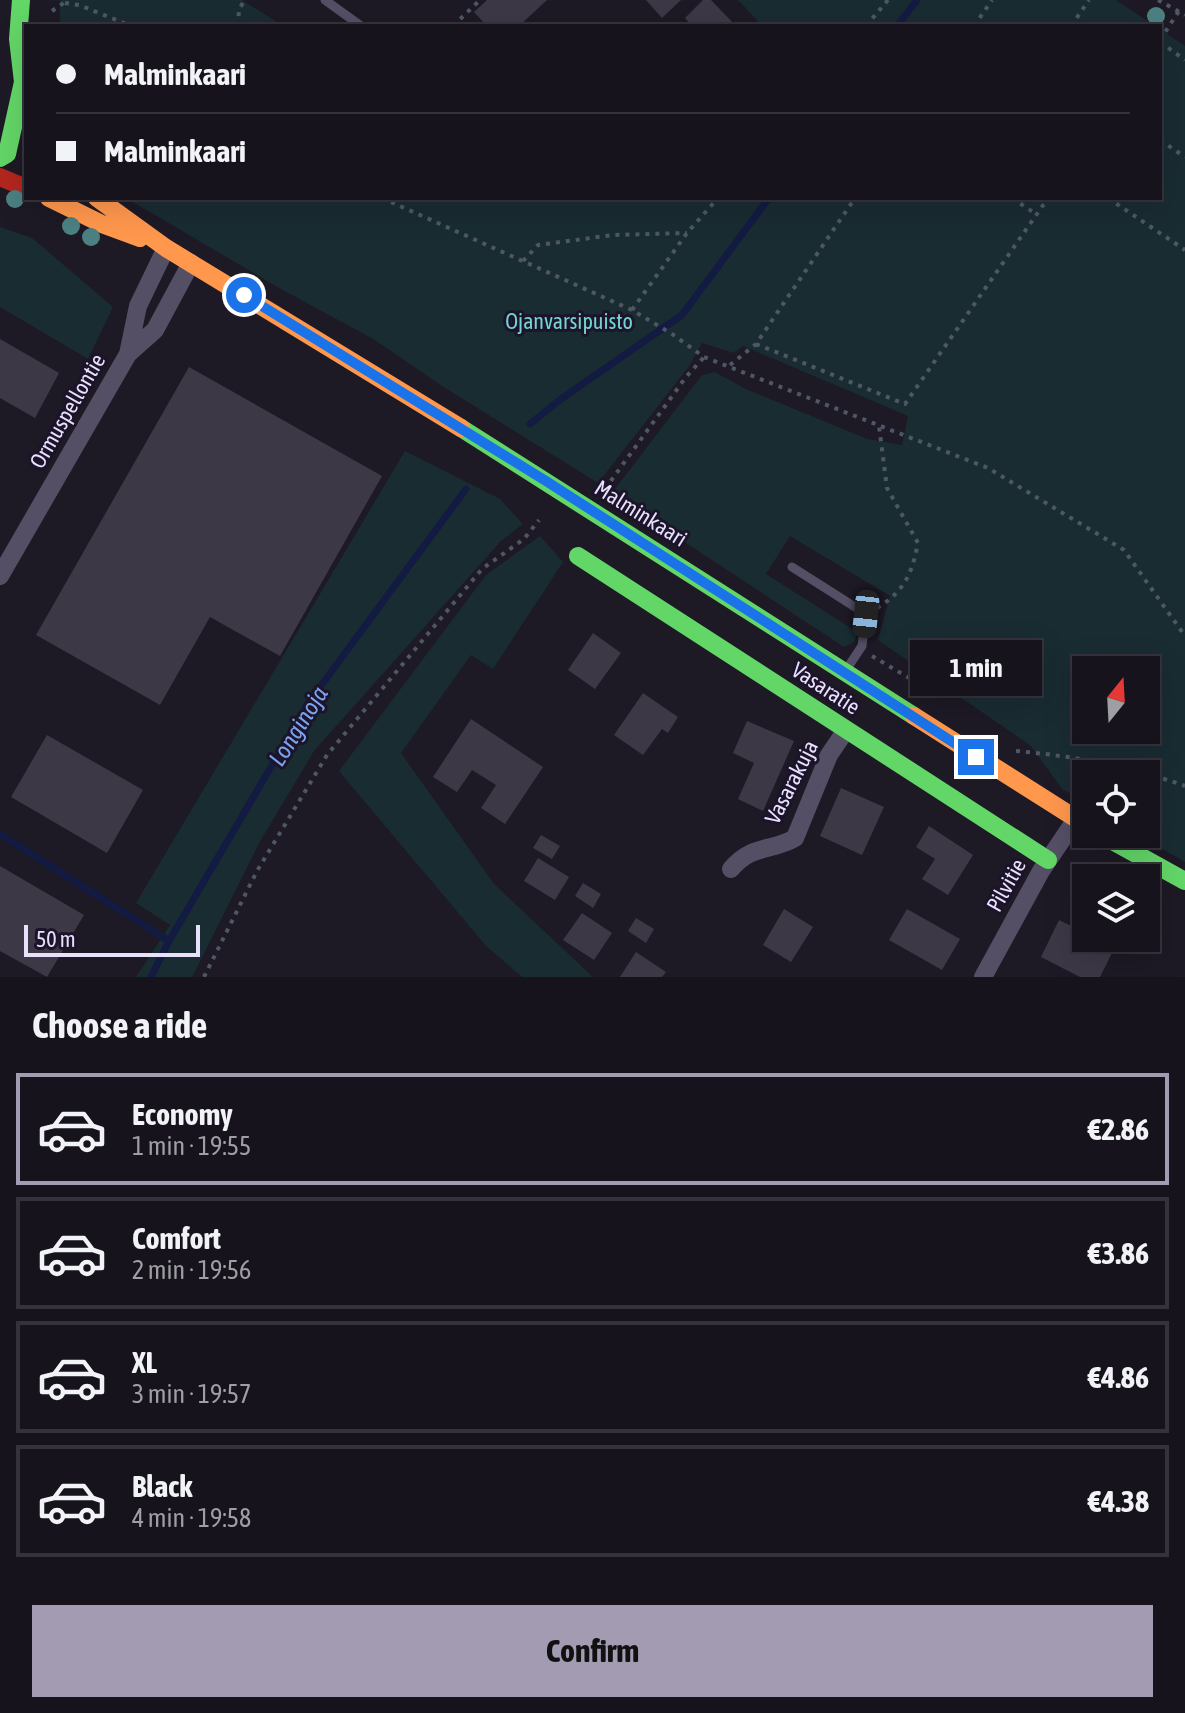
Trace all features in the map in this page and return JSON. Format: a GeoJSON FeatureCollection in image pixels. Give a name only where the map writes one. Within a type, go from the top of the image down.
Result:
{"type":"FeatureCollection","features":[{"type":"Feature","properties":{"kind":"main road"},"geometry":{"type":"LineString","coordinates":[[21,0],[18,39],[23,82],[2,154],[24,161]]}},
{"type":"Feature","properties":{"kind":"main road"},"geometry":{"type":"LineString","coordinates":[[0,75],[18,39]]}},
{"type":"Feature","properties":{"kind":"main road"},"geometry":{"type":"LineString","coordinates":[[0,177],[24,187]]}},
{"type":"Feature","properties":{"kind":"main road","name":"Malminkaari"},"geometry":{"type":"LineString","coordinates":[[53,200],[102,224],[166,248]]}},
{"type":"Feature","properties":{"kind":"main road","name":"Malminkaari"},"geometry":{"type":"LineString","coordinates":[[100,200],[166,248],[478,438],[1072,816]]}},
{"type":"Feature","properties":{"kind":"main road","name":"Vasaratie"},"geometry":{"type":"LineString","coordinates":[[578,556],[1048,860]]}},
{"type":"Feature","properties":{"kind":"main road"},"geometry":{"type":"LineString","coordinates":[[1125,848],[1185,881]]}},
{"type":"Feature","properties":{"kind":"street","name":"Ormuspellontie"},"geometry":{"type":"LineString","coordinates":[[0,576],[128,354],[138,306],[166,248]]}},
{"type":"Feature","properties":{"kind":"street","name":"Ormuspellontie"},"geometry":{"type":"LineString","coordinates":[[128,354],[155,330],[191,263]]}},
{"type":"Feature","properties":{"kind":"street","name":"Vasarakuja"},"geometry":{"type":"LineString","coordinates":[[731,869],[740,858],[763,847],[784,844],[795,838],[829,755],[846,730]]}},
{"type":"Feature","properties":{"kind":"street","name":"Pilvitie"},"geometry":{"type":"LineString","coordinates":[[983,977],[1048,860],[1072,832]]}},
{"type":"Feature","properties":{"kind":"lane"},"geometry":{"type":"LineString","coordinates":[[325,0],[358,24]]}},
{"type":"Feature","properties":{"kind":"lane"},"geometry":{"type":"LineString","coordinates":[[792,567],[866,614],[862,646],[845,671]]}},
{"type":"Feature","properties":{"kind":"path"},"geometry":{"type":"LineString","coordinates":[[238,24],[239,9],[245,0]]}},
{"type":"Feature","properties":{"kind":"path"},"geometry":{"type":"LineString","coordinates":[[455,24],[480,0]]}},
{"type":"Feature","properties":{"kind":"path"},"geometry":{"type":"LineString","coordinates":[[868,24],[888,0]]}},
{"type":"Feature","properties":{"kind":"path"},"geometry":{"type":"LineString","coordinates":[[975,24],[992,0]]}},
{"type":"Feature","properties":{"kind":"path"},"geometry":{"type":"LineString","coordinates":[[1072,24],[1089,0]]}},
{"type":"Feature","properties":{"kind":"path"},"geometry":{"type":"LineString","coordinates":[[1160,1],[1185,15]]}},
{"type":"Feature","properties":{"kind":"path"},"geometry":{"type":"LineString","coordinates":[[52,11],[66,2],[126,24]]}},
{"type":"Feature","properties":{"kind":"path"},"geometry":{"type":"LineString","coordinates":[[1162,38],[1179,11]]}},
{"type":"Feature","properties":{"kind":"path"},"geometry":{"type":"LineString","coordinates":[[1162,43],[1185,60]]}},
{"type":"Feature","properties":{"kind":"path"},"geometry":{"type":"LineString","coordinates":[[1162,141],[1185,157]]}},
{"type":"Feature","properties":{"kind":"path"},"geometry":{"type":"LineString","coordinates":[[386,200],[632,310],[704,357],[988,468],[1124,550],[1185,636]]}},
{"type":"Feature","properties":{"kind":"path"},"geometry":{"type":"LineString","coordinates":[[632,310],[687,233],[716,200]]}},
{"type":"Feature","properties":{"kind":"path"},"geometry":{"type":"LineString","coordinates":[[730,365],[756,344],[854,200]]}},
{"type":"Feature","properties":{"kind":"path"},"geometry":{"type":"LineString","coordinates":[[1015,200],[1036,214]]}},
{"type":"Feature","properties":{"kind":"path"},"geometry":{"type":"LineString","coordinates":[[756,344],[905,404],[1046,200]]}},
{"type":"Feature","properties":{"kind":"path"},"geometry":{"type":"LineString","coordinates":[[1111,200],[1185,250]]}},
{"type":"Feature","properties":{"kind":"path"},"geometry":{"type":"LineString","coordinates":[[523,261],[538,245],[613,235],[687,233]]}},
{"type":"Feature","properties":{"kind":"path"},"geometry":{"type":"LineString","coordinates":[[604,490],[704,357]]}},
{"type":"Feature","properties":{"kind":"path"},"geometry":{"type":"LineString","coordinates":[[866,614],[887,602],[912,574],[918,543],[887,488],[879,426]]}},
{"type":"Feature","properties":{"kind":"path"},"geometry":{"type":"LineString","coordinates":[[204,977],[257,871],[327,755],[482,569],[524,539],[539,520]]}},
{"type":"Feature","properties":{"kind":"path"},"geometry":{"type":"LineString","coordinates":[[862,646],[873,658],[911,679]]}},
{"type":"Feature","properties":{"kind":"path"},"geometry":{"type":"LineString","coordinates":[[1013,750],[1060,755],[1150,773],[1185,786]]}},
{"type":"Feature","properties":{"kind":"green space"},"geometry":{"type":"Polygon","coordinates":[[[60,0],[242,0],[280,24],[60,24],[60,0]]]}},
{"type":"Feature","properties":{"kind":"green space"},"geometry":{"type":"Polygon","coordinates":[[[738,0],[1116,0],[1152,24],[760,24],[738,0]]]}},
{"type":"Feature","properties":{"kind":"green space","name":"Ojanvarsipuisto"},"geometry":{"type":"Polygon","coordinates":[[[1162,30],[1185,46],[1185,862],[1160,848],[1160,760],[1072,760],[1072,795],[1062,789],[1031,746],[878,640],[890,596],[790,536],[766,574],[857,632],[854,642],[844,647],[616,497],[615,489],[702,375],[715,372],[746,389],[867,439],[902,445],[908,416],[743,346],[734,353],[702,343],[690,365],[598,483],[442,386],[375,340],[129,200],[1162,200],[1162,30]]]}},
{"type":"Feature","properties":{"kind":"green space"},"geometry":{"type":"Polygon","coordinates":[[[0,227],[32,238],[113,307],[88,359],[0,307],[0,227]]]}},
{"type":"Feature","properties":{"kind":"green space"},"geometry":{"type":"Polygon","coordinates":[[[405,451],[500,499],[523,524],[501,541],[314,751],[259,843],[192,977],[136,977],[170,925],[136,903],[405,451]]]}},
{"type":"Feature","properties":{"kind":"green space"},"geometry":{"type":"Polygon","coordinates":[[[540,536],[563,562],[493,669],[471,655],[401,753],[494,884],[593,977],[522,977],[486,946],[339,771],[486,575],[540,536]]]}},
{"type":"Feature","properties":{"kind":"building"},"geometry":{"type":"Polygon","coordinates":[[[487,0],[547,0],[521,24],[485,24],[474,12],[487,0]]]}},
{"type":"Feature","properties":{"kind":"building"},"geometry":{"type":"Polygon","coordinates":[[[646,0],[681,0],[662,18],[646,0]]]}},
{"type":"Feature","properties":{"kind":"building"},"geometry":{"type":"Polygon","coordinates":[[[703,0],[711,0],[734,24],[690,24],[685,18],[703,0]]]}},
{"type":"Feature","properties":{"kind":"building"},"geometry":{"type":"Polygon","coordinates":[[[0,339],[59,373],[35,418],[0,398],[0,339]]]}},
{"type":"Feature","properties":{"kind":"building"},"geometry":{"type":"Polygon","coordinates":[[[189,367],[382,476],[280,656],[210,617],[160,705],[36,635],[189,367]]]}},
{"type":"Feature","properties":{"kind":"building"},"geometry":{"type":"Polygon","coordinates":[[[593,633],[621,653],[595,689],[568,670],[593,633]]]}},
{"type":"Feature","properties":{"kind":"building"},"geometry":{"type":"Polygon","coordinates":[[[643,693],[678,717],[668,733],[662,729],[643,755],[614,735],[643,693]]]}},
{"type":"Feature","properties":{"kind":"building"},"geometry":{"type":"Polygon","coordinates":[[[471,719],[543,767],[505,824],[481,808],[496,785],[472,770],[457,792],[433,777],[471,719]]]}},
{"type":"Feature","properties":{"kind":"building"},"geometry":{"type":"Polygon","coordinates":[[[747,721],[794,741],[763,811],[738,799],[754,763],[733,753],[747,721]]]}},
{"type":"Feature","properties":{"kind":"building"},"geometry":{"type":"Polygon","coordinates":[[[47,735],[143,790],[107,853],[11,797],[47,735]]]}},
{"type":"Feature","properties":{"kind":"building"},"geometry":{"type":"Polygon","coordinates":[[[841,788],[884,807],[862,855],[820,836],[841,788]]]}},
{"type":"Feature","properties":{"kind":"building"},"geometry":{"type":"Polygon","coordinates":[[[929,826],[973,855],[948,895],[922,879],[935,859],[916,847],[929,826]]]}},
{"type":"Feature","properties":{"kind":"building"},"geometry":{"type":"Polygon","coordinates":[[[541,835],[560,846],[552,859],[533,848],[541,835]]]}},
{"type":"Feature","properties":{"kind":"building"},"geometry":{"type":"Polygon","coordinates":[[[538,858],[569,877],[555,900],[524,881],[538,858]]]}},
{"type":"Feature","properties":{"kind":"building"},"geometry":{"type":"Polygon","coordinates":[[[0,866],[84,915],[47,977],[0,951],[0,866]]]}},
{"type":"Feature","properties":{"kind":"building"},"geometry":{"type":"Polygon","coordinates":[[[583,883],[601,894],[593,908],[575,896],[583,883]]]}},
{"type":"Feature","properties":{"kind":"building"},"geometry":{"type":"Polygon","coordinates":[[[784,909],[813,927],[791,962],[763,945],[784,909]]]}},
{"type":"Feature","properties":{"kind":"building"},"geometry":{"type":"Polygon","coordinates":[[[907,909],[960,939],[942,970],[889,940],[907,909]]]}},
{"type":"Feature","properties":{"kind":"building"},"geometry":{"type":"Polygon","coordinates":[[[582,913],[612,933],[594,960],[563,940],[582,913]]]}},
{"type":"Feature","properties":{"kind":"building"},"geometry":{"type":"Polygon","coordinates":[[[636,918],[654,929],[646,943],[628,931],[636,918]]]}},
{"type":"Feature","properties":{"kind":"building"},"geometry":{"type":"Polygon","coordinates":[[[1059,920],[1072,926],[1072,952],[1112,952],[1100,977],[1080,977],[1041,957],[1059,920]]]}},
{"type":"Feature","properties":{"kind":"building"},"geometry":{"type":"Polygon","coordinates":[[[636,952],[666,972],[662,977],[620,977],[636,952]]]}},
{"type":"Feature","properties":{"kind":"waterway","name":"Longinoja"},"geometry":{"type":"LineString","coordinates":[[899,24],[917,0]]}},
{"type":"Feature","properties":{"kind":"waterway","name":"Longinoja"},"geometry":{"type":"LineString","coordinates":[[530,424],[682,315],[768,200]]}},
{"type":"Feature","properties":{"kind":"waterway","name":"Longinoja"},"geometry":{"type":"LineString","coordinates":[[151,977],[309,702],[466,489]]}},
{"type":"Feature","properties":{"kind":"waterway"},"geometry":{"type":"LineString","coordinates":[[0,834],[169,941]]}},
{"type":"Feature","properties":{"kind":"traffic: fast"},"geometry":{"type":"LineString","coordinates":[[0,158],[7,154],[23,82],[18,39],[21,0]]}},
{"type":"Feature","properties":{"kind":"traffic: fast"},"geometry":{"type":"LineString","coordinates":[[461,428],[914,716]]}},
{"type":"Feature","properties":{"kind":"traffic: fast"},"geometry":{"type":"LineString","coordinates":[[578,556],[1048,860]]}},
{"type":"Feature","properties":{"kind":"traffic: fast"},"geometry":{"type":"LineString","coordinates":[[1125,848],[1185,881]]}},
{"type":"Feature","properties":{"kind":"traffic: slow"},"geometry":{"type":"LineString","coordinates":[[53,200],[140,238]]}},
{"type":"Feature","properties":{"kind":"traffic: slow"},"geometry":{"type":"LineString","coordinates":[[100,200],[166,248],[461,428]]}},
{"type":"Feature","properties":{"kind":"traffic: slow"},"geometry":{"type":"LineString","coordinates":[[914,716],[1072,816]]}},
{"type":"Feature","properties":{"kind":"traffic: jam"},"geometry":{"type":"LineString","coordinates":[[0,177],[24,187]]}},
{"type":"Feature","properties":{"kind":"route"},"geometry":{"type":"LineString","coordinates":[[244,295],[478,438],[976,757]]}}]}
